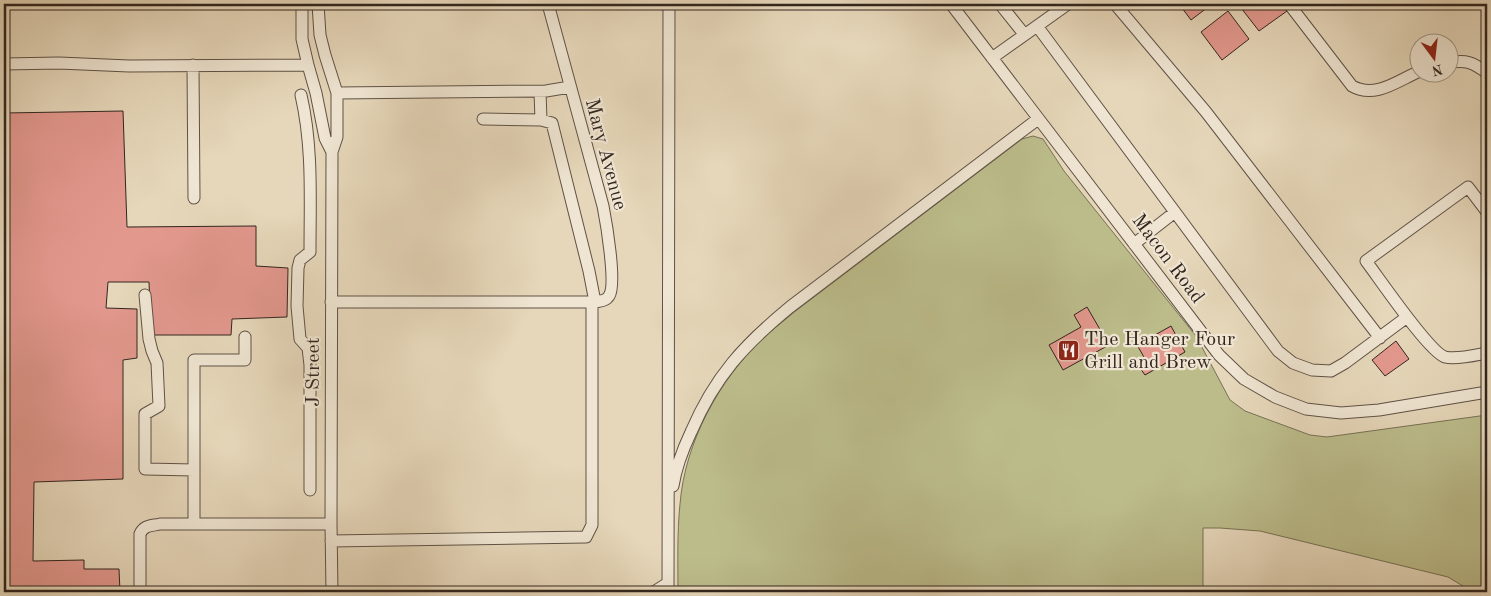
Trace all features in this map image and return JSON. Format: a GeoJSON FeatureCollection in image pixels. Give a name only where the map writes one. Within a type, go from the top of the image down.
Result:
{"type":"FeatureCollection","features":[{"type":"Feature","properties":{"kind":"street","name":"J Street"},"geometry":{"type":"LineString","coordinates":[[302,4],[302,39],[325,138],[332,152]]}},
{"type":"Feature","properties":{"kind":"street","name":"J Street"},"geometry":{"type":"LineString","coordinates":[[318,4],[320,34],[324,55],[337,93],[337,137],[332,152],[330,524],[332,592]]}},
{"type":"Feature","properties":{"kind":"street","name":"Mary Avenue"},"geometry":{"type":"LineString","coordinates":[[548,4],[603,206],[608,231],[612,289],[604,301],[594,302]]}},
{"type":"Feature","properties":{"kind":"street","name":"Mary Avenue"},"geometry":{"type":"LineString","coordinates":[[556,29],[557,4]]}},
{"type":"Feature","properties":{"kind":"street"},"geometry":{"type":"LineString","coordinates":[[654,592],[668,588],[669,4]]}},
{"type":"Feature","properties":{"kind":"street","name":"Macon Road"},"geometry":{"type":"LineString","coordinates":[[951,4],[1219,355],[1244,379],[1275,397],[1306,409],[1341,413],[1379,410],[1487,392]]}},
{"type":"Feature","properties":{"kind":"street"},"geometry":{"type":"LineString","coordinates":[[1000,4],[1024,34]]}},
{"type":"Feature","properties":{"kind":"street"},"geometry":{"type":"LineString","coordinates":[[992,58],[1068,4]]}},
{"type":"Feature","properties":{"kind":"street"},"geometry":{"type":"LineString","coordinates":[[1115,4],[1206,112],[1380,338]]}},
{"type":"Feature","properties":{"kind":"street"},"geometry":{"type":"LineString","coordinates":[[1290,4],[1352,86],[1359,90],[1372,92],[1408,77]]}},
{"type":"Feature","properties":{"kind":"street"},"geometry":{"type":"LineString","coordinates":[[1037,26],[1278,352],[1293,363],[1312,370],[1331,371],[1346,363],[1407,317]]}},
{"type":"Feature","properties":{"kind":"street"},"geometry":{"type":"LineString","coordinates":[[1458,61],[1470,62],[1487,73]]}},
{"type":"Feature","properties":{"kind":"street"},"geometry":{"type":"LineString","coordinates":[[4,64],[59,63],[129,66],[308,65]]}},
{"type":"Feature","properties":{"kind":"street"},"geometry":{"type":"LineString","coordinates":[[193,65],[194,198]]}},
{"type":"Feature","properties":{"kind":"street"},"geometry":{"type":"LineString","coordinates":[[337,93],[540,92],[570,87]]}},
{"type":"Feature","properties":{"kind":"street"},"geometry":{"type":"LineString","coordinates":[[331,541],[586,538],[592,525],[594,302],[589,271],[540,92]]}},
{"type":"Feature","properties":{"kind":"street"},"geometry":{"type":"LineString","coordinates":[[301,95],[310,146],[310,252],[300,260],[298,268],[297,306],[300,339],[308,348],[310,365],[310,490]]}},
{"type":"Feature","properties":{"kind":"street"},"geometry":{"type":"LineString","coordinates":[[483,119],[547,121]]}},
{"type":"Feature","properties":{"kind":"street"},"geometry":{"type":"LineString","coordinates":[[668,526],[674,479],[683,450],[707,397],[740,352],[762,330],[790,307],[1038,119]]}},
{"type":"Feature","properties":{"kind":"street"},"geometry":{"type":"LineString","coordinates":[[1487,212],[1468,187],[1366,261],[1407,317],[1437,353],[1442,356],[1456,358],[1487,353]]}},
{"type":"Feature","properties":{"kind":"street"},"geometry":{"type":"LineString","coordinates":[[1134,244],[1175,212]]}},
{"type":"Feature","properties":{"kind":"street"},"geometry":{"type":"LineString","coordinates":[[145,295],[148,338],[158,363],[159,406],[145,414],[145,469],[194,470]]}},
{"type":"Feature","properties":{"kind":"street"},"geometry":{"type":"LineString","coordinates":[[331,302],[594,302]]}},
{"type":"Feature","properties":{"kind":"street"},"geometry":{"type":"LineString","coordinates":[[194,524],[194,360],[245,360],[245,337]]}},
{"type":"Feature","properties":{"kind":"street"},"geometry":{"type":"LineString","coordinates":[[140,592],[140,534],[146,526],[160,524],[330,524]]}},
{"type":"Feature","properties":{"kind":"green space"},"geometry":{"type":"Polygon","coordinates":[[[1033,136],[1043,139],[1064,171],[1196,336],[1230,400],[1245,411],[1310,435],[1327,437],[1487,415],[1487,592],[1473,592],[1448,577],[1260,531],[1203,528],[1203,592],[678,592],[679,515],[683,481],[697,435],[707,413],[733,373],[764,337],[793,313],[1022,139],[1033,136]]]}},
{"type":"Feature","properties":{"kind":"building"},"geometry":{"type":"Polygon","coordinates":[[[1179,4],[1212,4],[1191,20],[1179,4]]]}},
{"type":"Feature","properties":{"kind":"building"},"geometry":{"type":"Polygon","coordinates":[[[1238,4],[1281,4],[1287,11],[1259,31],[1238,4]]]}},
{"type":"Feature","properties":{"kind":"building"},"geometry":{"type":"Polygon","coordinates":[[[1228,11],[1249,39],[1222,60],[1201,32],[1228,11]]]}},
{"type":"Feature","properties":{"kind":"building"},"geometry":{"type":"Polygon","coordinates":[[[123,111],[127,227],[256,226],[256,266],[288,268],[287,317],[232,319],[231,335],[151,335],[149,282],[108,282],[106,308],[137,309],[137,358],[123,360],[123,479],[34,482],[33,561],[84,560],[84,569],[119,569],[120,592],[29,592],[29,588],[4,588],[4,113],[123,111]]]}},
{"type":"Feature","properties":{"kind":"building"},"geometry":{"type":"Polygon","coordinates":[[[1087,307],[1109,345],[1063,370],[1049,345],[1081,327],[1074,315],[1087,307]]]}},
{"type":"Feature","properties":{"kind":"building"},"geometry":{"type":"Polygon","coordinates":[[[1171,326],[1185,352],[1145,375],[1140,368],[1148,364],[1137,345],[1171,326]]]}},
{"type":"Feature","properties":{"kind":"building"},"geometry":{"type":"Polygon","coordinates":[[[1396,341],[1409,359],[1385,376],[1372,360],[1396,341]]]}},
{"type":"Feature","properties":{"kind":"place","name":"The Hanger Four Grill and Brew"},"geometry":{"type":"Point","coordinates":[1068,350]}}]}
